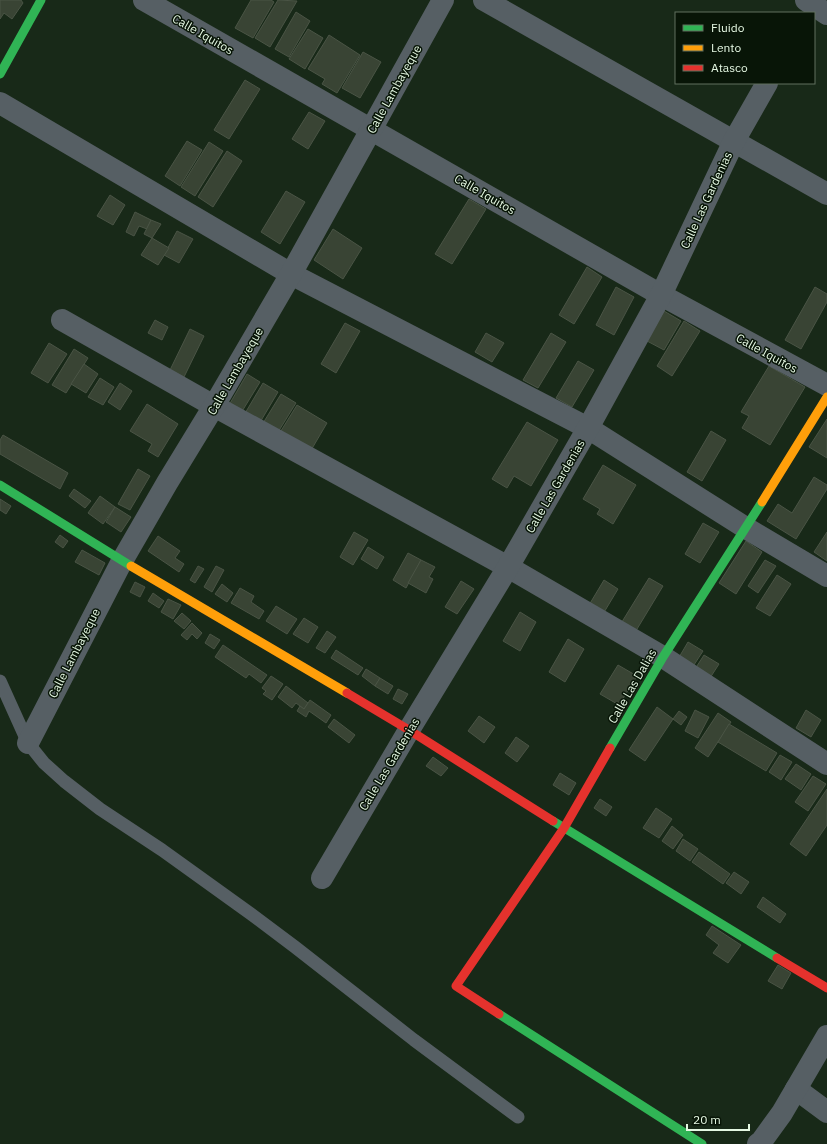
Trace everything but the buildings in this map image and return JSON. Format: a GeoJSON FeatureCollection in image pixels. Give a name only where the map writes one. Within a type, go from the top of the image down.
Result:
{"type":"FeatureCollection","features":[{"type":"Feature","properties":{"kind":"street"},"geometry":{"type":"LineString","coordinates":[[0,74],[41,0]]}},
{"type":"Feature","properties":{"kind":"street","name":"Calle Iquitos"},"geometry":{"type":"LineString","coordinates":[[144,0],[662,295],[827,385]]}},
{"type":"Feature","properties":{"kind":"street","name":"Calle Lambayeque"},"geometry":{"type":"LineString","coordinates":[[28,743],[122,561],[291,274],[443,0]]}},
{"type":"Feature","properties":{"kind":"street"},"geometry":{"type":"LineString","coordinates":[[484,0],[827,194]]}},
{"type":"Feature","properties":{"kind":"street","name":"Calle Las Gardenias"},"geometry":{"type":"LineString","coordinates":[[322,878],[409,730],[508,567],[588,428],[662,295],[734,141],[766,84]]}},
{"type":"Feature","properties":{"kind":"street"},"geometry":{"type":"LineString","coordinates":[[0,103],[291,274],[588,428],[746,528],[827,576]]}},
{"type":"Feature","properties":{"kind":"street"},"geometry":{"type":"LineString","coordinates":[[62,320],[214,406],[508,567],[663,657],[827,764]]}},
{"type":"Feature","properties":{"kind":"street","name":"Calle Las Dalias"},"geometry":{"type":"LineString","coordinates":[[702,1144],[456,986],[564,828],[663,657],[746,528],[827,397]]}},
{"type":"Feature","properties":{"kind":"street"},"geometry":{"type":"LineString","coordinates":[[0,486],[122,561],[409,730],[564,828],[827,988]]}},
{"type":"Feature","properties":{"kind":"street"},"geometry":{"type":"LineString","coordinates":[[758,1144],[782,1113],[827,1036]]}},
{"type":"Feature","properties":{"kind":"street"},"geometry":{"type":"LineString","coordinates":[[796,1089],[827,1112]]}},
{"type":"Feature","properties":{"kind":"lane"},"geometry":{"type":"LineString","coordinates":[[0,681],[28,743],[44,763],[64,781],[100,809],[162,850],[251,914],[414,1040],[518,1117]]}},
{"type":"Feature","properties":{"kind":"traffic: fast"},"geometry":{"type":"LineString","coordinates":[[0,74],[41,0]]}},
{"type":"Feature","properties":{"kind":"traffic: fast"},"geometry":{"type":"LineString","coordinates":[[0,485],[131,566]]}},
{"type":"Feature","properties":{"kind":"traffic: fast"},"geometry":{"type":"LineString","coordinates":[[610,748],[663,657],[762,502]]}},
{"type":"Feature","properties":{"kind":"traffic: fast"},"geometry":{"type":"LineString","coordinates":[[553,821],[777,958]]}},
{"type":"Feature","properties":{"kind":"traffic: fast"},"geometry":{"type":"LineString","coordinates":[[499,1014],[702,1144]]}},
{"type":"Feature","properties":{"kind":"traffic: slow"},"geometry":{"type":"LineString","coordinates":[[762,502],[827,397]]}},
{"type":"Feature","properties":{"kind":"traffic: slow"},"geometry":{"type":"LineString","coordinates":[[131,566],[347,693]]}},
{"type":"Feature","properties":{"kind":"traffic: jam"},"geometry":{"type":"LineString","coordinates":[[347,693],[409,730],[553,821]]}},
{"type":"Feature","properties":{"kind":"traffic: jam"},"geometry":{"type":"LineString","coordinates":[[499,1014],[456,986],[564,828],[610,748]]}},
{"type":"Feature","properties":{"kind":"traffic: jam"},"geometry":{"type":"LineString","coordinates":[[777,958],[827,988]]}}]}
